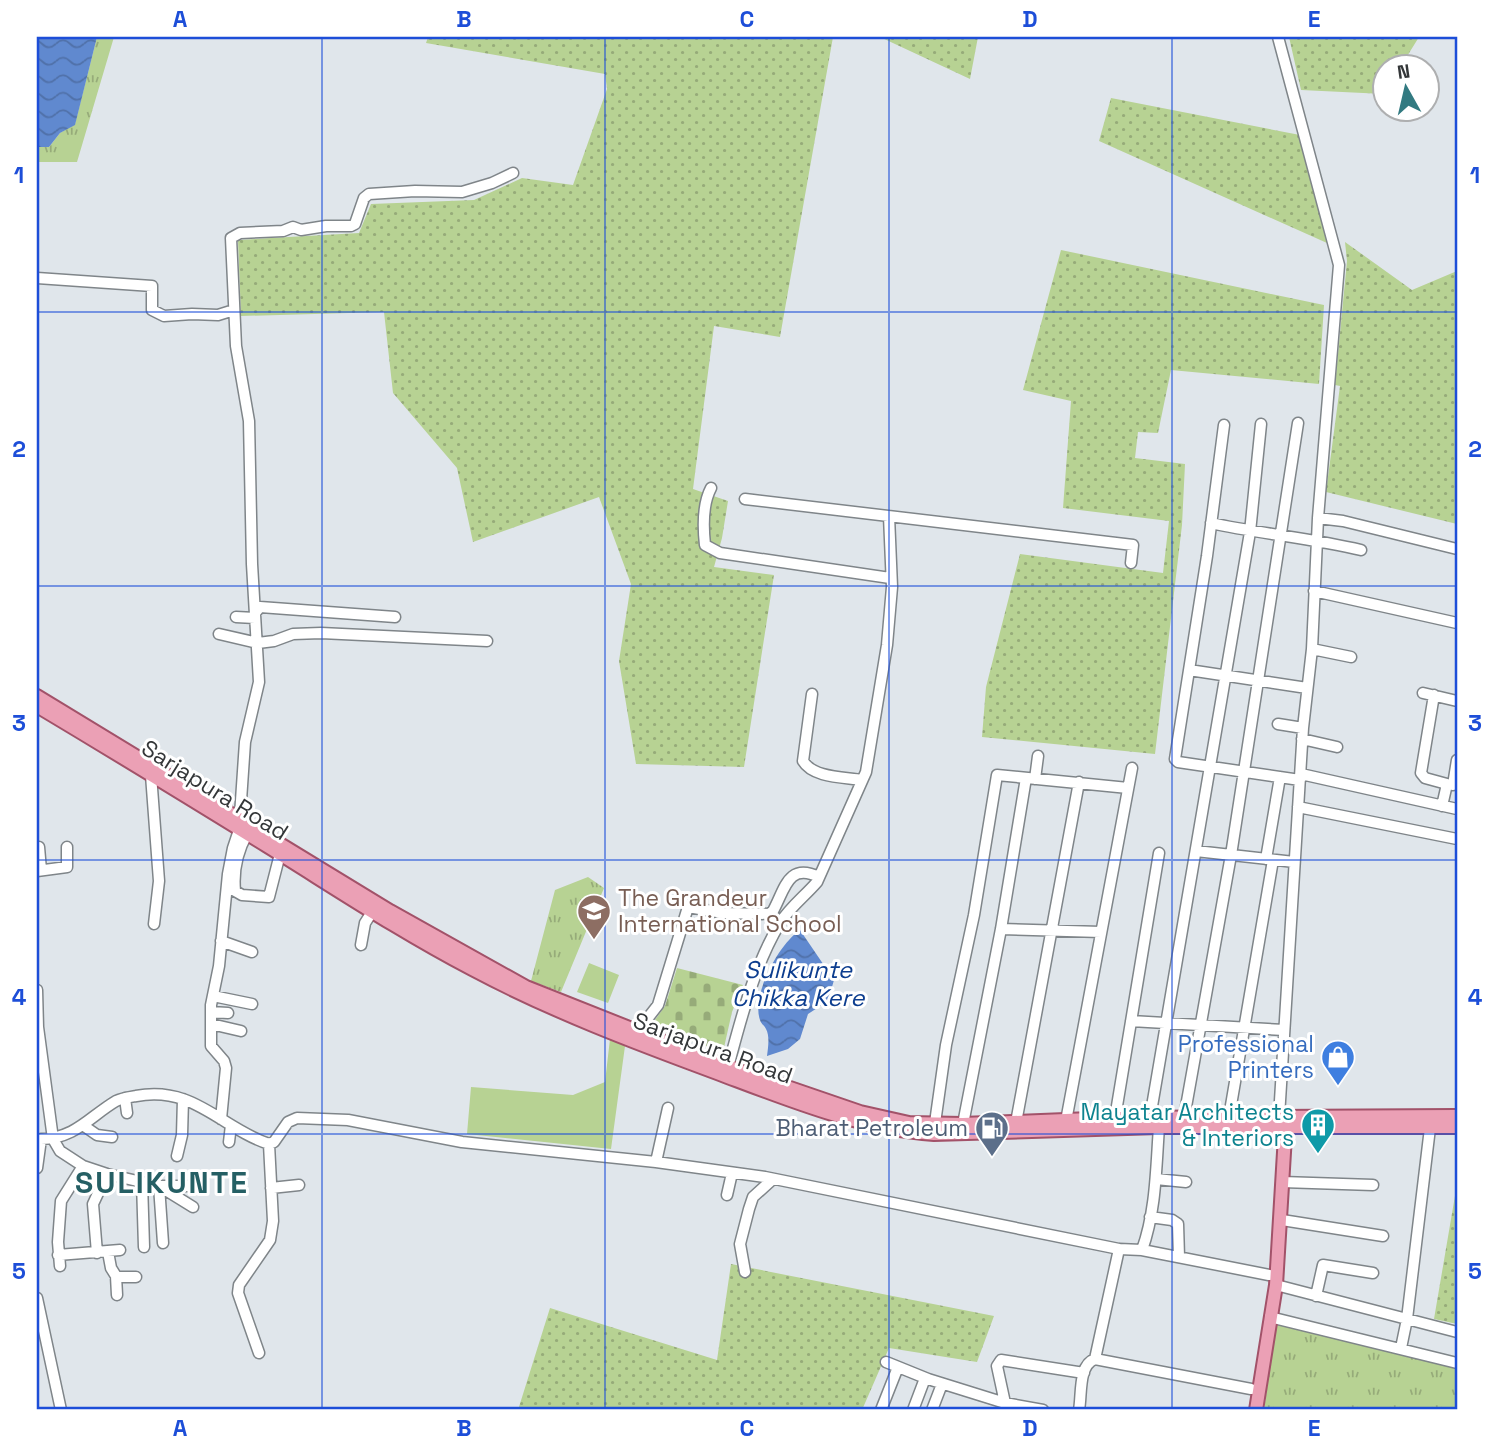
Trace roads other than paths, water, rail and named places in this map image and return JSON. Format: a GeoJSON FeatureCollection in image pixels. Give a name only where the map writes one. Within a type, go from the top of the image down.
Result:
{"type":"FeatureCollection","features":[{"type":"Feature","properties":{"kind":"main road","name":"Sarjapura Road"},"geometry":{"type":"LineString","coordinates":[[37,696],[372,912],[515,991],[634,1036],[873,1115],[934,1129],[963,1124],[1015,1127],[1115,1118],[1154,1122],[1229,1117],[1282,1122],[1457,1127]]}},
{"type":"Feature","properties":{"kind":"main road","name":"Sarjapura Road"},"geometry":{"type":"LineString","coordinates":[[37,706],[242,828],[526,987],[770,1093],[869,1125],[902,1132],[1154,1122],[1282,1122],[1457,1116]]}},
{"type":"Feature","properties":{"kind":"main road"},"geometry":{"type":"LineString","coordinates":[[1249,1410],[1282,1220],[1282,1122]]}},
{"type":"Feature","properties":{"kind":"main road"},"geometry":{"type":"LineString","coordinates":[[1256,1410],[1270,1317],[1282,1122]]}},
{"type":"Feature","properties":{"kind":"street"},"geometry":{"type":"LineString","coordinates":[[1278,37],[1339,265],[1318,518],[1312,649],[1302,739],[1284,1030],[1282,1122]]}},
{"type":"Feature","properties":{"kind":"street"},"geometry":{"type":"LineString","coordinates":[[280,855],[269,897],[242,895],[235,891],[236,862],[242,828],[245,742],[259,682],[249,421],[236,346],[230,241],[234,235],[240,233],[283,231],[293,227],[301,230],[351,226],[355,224],[364,198],[369,194],[462,192],[483,187],[513,173]]}},
{"type":"Feature","properties":{"kind":"street"},"geometry":{"type":"LineString","coordinates":[[37,278],[152,286],[152,310],[164,317],[218,315],[234,310]]}},
{"type":"Feature","properties":{"kind":"street"},"geometry":{"type":"LineString","coordinates":[[1184,1118],[1260,679],[1298,423]]}},
{"type":"Feature","properties":{"kind":"street"},"geometry":{"type":"LineString","coordinates":[[1142,1250],[1156,1179],[1154,1122],[1167,1022],[1250,532],[1261,424]]}},
{"type":"Feature","properties":{"kind":"street"},"geometry":{"type":"LineString","coordinates":[[1224,425],[1175,759],[1178,762],[1243,772],[1300,777],[1457,809]]}},
{"type":"Feature","properties":{"kind":"street"},"geometry":{"type":"LineString","coordinates":[[711,488],[706,496],[705,545],[720,553],[890,578]]}},
{"type":"Feature","properties":{"kind":"street"},"geometry":{"type":"LineString","coordinates":[[745,499],[1133,544],[1131,563]]}},
{"type":"Feature","properties":{"kind":"street"},"geometry":{"type":"LineString","coordinates":[[728,1067],[750,990],[778,926],[819,877],[866,772],[887,645],[892,587],[889,516]]}},
{"type":"Feature","properties":{"kind":"street"},"geometry":{"type":"LineString","coordinates":[[1318,518],[1457,549]]}},
{"type":"Feature","properties":{"kind":"street"},"geometry":{"type":"LineString","coordinates":[[1211,523],[1361,550]]}},
{"type":"Feature","properties":{"kind":"street"},"geometry":{"type":"LineString","coordinates":[[1314,591],[1457,623]]}},
{"type":"Feature","properties":{"kind":"street"},"geometry":{"type":"LineString","coordinates":[[255,615],[260,607],[272,607],[297,612],[395,617]]}},
{"type":"Feature","properties":{"kind":"street"},"geometry":{"type":"LineString","coordinates":[[236,617],[255,615]]}},
{"type":"Feature","properties":{"kind":"street"},"geometry":{"type":"LineString","coordinates":[[219,634],[258,643],[293,634],[321,633],[487,641]]}},
{"type":"Feature","properties":{"kind":"street"},"geometry":{"type":"LineString","coordinates":[[1312,649],[1351,657]]}},
{"type":"Feature","properties":{"kind":"street"},"geometry":{"type":"LineString","coordinates":[[1189,670],[1307,688]]}},
{"type":"Feature","properties":{"kind":"street"},"geometry":{"type":"LineString","coordinates":[[1423,693],[1457,701]]}},
{"type":"Feature","properties":{"kind":"street"},"geometry":{"type":"LineString","coordinates":[[812,694],[803,761],[805,765],[813,771],[862,780]]}},
{"type":"Feature","properties":{"kind":"street"},"geometry":{"type":"LineString","coordinates":[[1434,695],[1421,773],[1425,778],[1452,785]]}},
{"type":"Feature","properties":{"kind":"street"},"geometry":{"type":"LineString","coordinates":[[1278,724],[1303,728]]}},
{"type":"Feature","properties":{"kind":"street"},"geometry":{"type":"LineString","coordinates":[[1302,739],[1337,747]]}},
{"type":"Feature","properties":{"kind":"street"},"geometry":{"type":"LineString","coordinates":[[963,1124],[1030,779],[1038,756]]}},
{"type":"Feature","properties":{"kind":"street"},"geometry":{"type":"LineString","coordinates":[[1442,806],[1452,785],[1457,760]]}},
{"type":"Feature","properties":{"kind":"street"},"geometry":{"type":"LineString","coordinates":[[1066,1121],[1132,768]]}},
{"type":"Feature","properties":{"kind":"street"},"geometry":{"type":"LineString","coordinates":[[151,775],[159,881],[154,924]]}},
{"type":"Feature","properties":{"kind":"street"},"geometry":{"type":"LineString","coordinates":[[934,1129],[947,1036],[974,915],[997,775],[1128,788]]}},
{"type":"Feature","properties":{"kind":"street"},"geometry":{"type":"LineString","coordinates":[[1229,1117],[1270,860],[1280,777]]}},
{"type":"Feature","properties":{"kind":"street"},"geometry":{"type":"LineString","coordinates":[[1015,1127],[1079,782]]}},
{"type":"Feature","properties":{"kind":"street"},"geometry":{"type":"LineString","coordinates":[[1298,807],[1457,839]]}},
{"type":"Feature","properties":{"kind":"street"},"geometry":{"type":"LineString","coordinates":[[221,1119],[226,1068],[224,1061],[212,1048],[211,1012],[228,874],[242,828]]}},
{"type":"Feature","properties":{"kind":"street"},"geometry":{"type":"LineString","coordinates":[[39,847],[39,871],[67,867],[67,847]]}},
{"type":"Feature","properties":{"kind":"street"},"geometry":{"type":"LineString","coordinates":[[1196,851],[1294,862]]}},
{"type":"Feature","properties":{"kind":"street"},"geometry":{"type":"LineString","coordinates":[[1115,1118],[1159,853]]}},
{"type":"Feature","properties":{"kind":"street"},"geometry":{"type":"LineString","coordinates":[[634,1036],[658,1005],[688,907],[723,913],[769,914],[798,872],[819,877]]}},
{"type":"Feature","properties":{"kind":"street"},"geometry":{"type":"LineString","coordinates":[[361,945],[365,923],[372,912]]}},
{"type":"Feature","properties":{"kind":"street"},"geometry":{"type":"LineString","coordinates":[[1001,929],[1101,932]]}},
{"type":"Feature","properties":{"kind":"street"},"geometry":{"type":"LineString","coordinates":[[221,940],[252,952]]}},
{"type":"Feature","properties":{"kind":"street"},"geometry":{"type":"LineString","coordinates":[[37,990],[37,1027],[53,1139],[60,1151],[83,1166],[107,1174],[159,1185],[194,1186]]}},
{"type":"Feature","properties":{"kind":"street"},"geometry":{"type":"LineString","coordinates":[[213,996],[252,1004]]}},
{"type":"Feature","properties":{"kind":"street"},"geometry":{"type":"LineString","coordinates":[[211,1012],[228,1013]]}},
{"type":"Feature","properties":{"kind":"street"},"geometry":{"type":"LineString","coordinates":[[1131,1021],[1284,1030]]}},
{"type":"Feature","properties":{"kind":"street"},"geometry":{"type":"LineString","coordinates":[[211,1024],[241,1031]]}},
{"type":"Feature","properties":{"kind":"street"},"geometry":{"type":"LineString","coordinates":[[37,1168],[39,1139],[53,1139],[84,1126],[116,1101],[148,1093],[164,1094],[203,1107],[269,1144]]}},
{"type":"Feature","properties":{"kind":"street"},"geometry":{"type":"LineString","coordinates":[[125,1098],[127,1113]]}},
{"type":"Feature","properties":{"kind":"street"},"geometry":{"type":"LineString","coordinates":[[177,1156],[182,1135],[183,1099]]}},
{"type":"Feature","properties":{"kind":"street"},"geometry":{"type":"LineString","coordinates":[[656,1162],[668,1108]]}},
{"type":"Feature","properties":{"kind":"street"},"geometry":{"type":"LineString","coordinates":[[269,1144],[274,1142],[288,1122],[297,1118],[348,1120],[462,1142],[656,1162],[774,1179],[1119,1249],[1179,1257],[1273,1280],[1316,1296],[1457,1332]]}},
{"type":"Feature","properties":{"kind":"street"},"geometry":{"type":"LineString","coordinates":[[229,1142],[231,1125]]}},
{"type":"Feature","properties":{"kind":"street"},"geometry":{"type":"LineString","coordinates":[[84,1126],[97,1135],[112,1137]]}},
{"type":"Feature","properties":{"kind":"street"},"geometry":{"type":"LineString","coordinates":[[1401,1348],[1407,1319],[1430,1128]]}},
{"type":"Feature","properties":{"kind":"street"},"geometry":{"type":"LineString","coordinates":[[259,1353],[238,1293],[239,1285],[271,1240],[273,1222],[269,1144]]}},
{"type":"Feature","properties":{"kind":"street"},"geometry":{"type":"LineString","coordinates":[[83,1166],[61,1201],[59,1261],[120,1250]]}},
{"type":"Feature","properties":{"kind":"street"},"geometry":{"type":"LineString","coordinates":[[727,1195],[733,1173]]}},
{"type":"Feature","properties":{"kind":"street"},"geometry":{"type":"LineString","coordinates":[[107,1174],[93,1204],[102,1252],[116,1277],[117,1295]]}},
{"type":"Feature","properties":{"kind":"street"},"geometry":{"type":"LineString","coordinates":[[746,1272],[740,1244],[749,1209],[753,1197],[774,1179]]}},
{"type":"Feature","properties":{"kind":"street"},"geometry":{"type":"LineString","coordinates":[[1156,1179],[1186,1182]]}},
{"type":"Feature","properties":{"kind":"street"},"geometry":{"type":"LineString","coordinates":[[142,1182],[144,1247]]}},
{"type":"Feature","properties":{"kind":"street"},"geometry":{"type":"LineString","coordinates":[[1282,1182],[1373,1185]]}},
{"type":"Feature","properties":{"kind":"street"},"geometry":{"type":"LineString","coordinates":[[159,1185],[193,1207]]}},
{"type":"Feature","properties":{"kind":"street"},"geometry":{"type":"LineString","coordinates":[[159,1185],[163,1243]]}},
{"type":"Feature","properties":{"kind":"street"},"geometry":{"type":"LineString","coordinates":[[271,1188],[299,1185]]}},
{"type":"Feature","properties":{"kind":"street"},"geometry":{"type":"LineString","coordinates":[[1150,1217],[1172,1220],[1178,1224],[1179,1257]]}},
{"type":"Feature","properties":{"kind":"street"},"geometry":{"type":"LineString","coordinates":[[1282,1220],[1383,1236]]}},
{"type":"Feature","properties":{"kind":"street"},"geometry":{"type":"LineString","coordinates":[[1095,1359],[1119,1249]]}},
{"type":"Feature","properties":{"kind":"street"},"geometry":{"type":"LineString","coordinates":[[1316,1296],[1323,1265],[1373,1273]]}},
{"type":"Feature","properties":{"kind":"street"},"geometry":{"type":"LineString","coordinates":[[116,1277],[136,1277]]}},
{"type":"Feature","properties":{"kind":"street"},"geometry":{"type":"LineString","coordinates":[[37,1298],[61,1410]]}},
{"type":"Feature","properties":{"kind":"street"},"geometry":{"type":"LineString","coordinates":[[1270,1317],[1457,1363]]}},
{"type":"Feature","properties":{"kind":"street"},"geometry":{"type":"LineString","coordinates":[[1079,1410],[1087,1363],[1095,1359],[1251,1389]]}},
{"type":"Feature","properties":{"kind":"street"},"geometry":{"type":"LineString","coordinates":[[1005,1403],[997,1366],[1001,1360],[1084,1373]]}},
{"type":"Feature","properties":{"kind":"street"},"geometry":{"type":"LineString","coordinates":[[886,1362],[942,1384],[1005,1403],[1043,1410]]}},
{"type":"Feature","properties":{"kind":"street"},"geometry":{"type":"LineString","coordinates":[[881,1410],[898,1367]]}},
{"type":"Feature","properties":{"kind":"street"},"geometry":{"type":"LineString","coordinates":[[913,1410],[924,1381],[928,1379]]}},
{"type":"Feature","properties":{"kind":"street"},"geometry":{"type":"LineString","coordinates":[[932,1410],[942,1384]]}},
{"type":"Feature","properties":{"kind":"water"},"geometry":{"type":"Polygon","coordinates":[[[37,37],[97,37],[75,125],[60,133],[49,147],[37,147],[37,37]]]}},
{"type":"Feature","properties":{"kind":"water","name":"Sulikunte Chikka Kere"},"geometry":{"type":"Polygon","coordinates":[[[800,930],[834,980],[828,1001],[808,1014],[800,1039],[788,1049],[767,1056],[768,1035],[758,1010],[763,984],[784,946],[800,930]]]}},
{"type":"Feature","properties":{"kind":"place","name":"The Grandeur International School"},"geometry":{"type":"Point","coordinates":[594,941]}},
{"type":"Feature","properties":{"kind":"place","name":"Professional Printers"},"geometry":{"type":"Point","coordinates":[1338,1087]}},
{"type":"Feature","properties":{"kind":"place","name":"Mayatar Architects & Interiors"},"geometry":{"type":"Point","coordinates":[1318,1155]}},
{"type":"Feature","properties":{"kind":"place","name":"Bharat Petroleum"},"geometry":{"type":"Point","coordinates":[992,1158]}},
{"type":"Feature","properties":{"kind":"district","name":"SULIKUNTE"},"geometry":{"type":"Point","coordinates":[162,1182]}}]}
